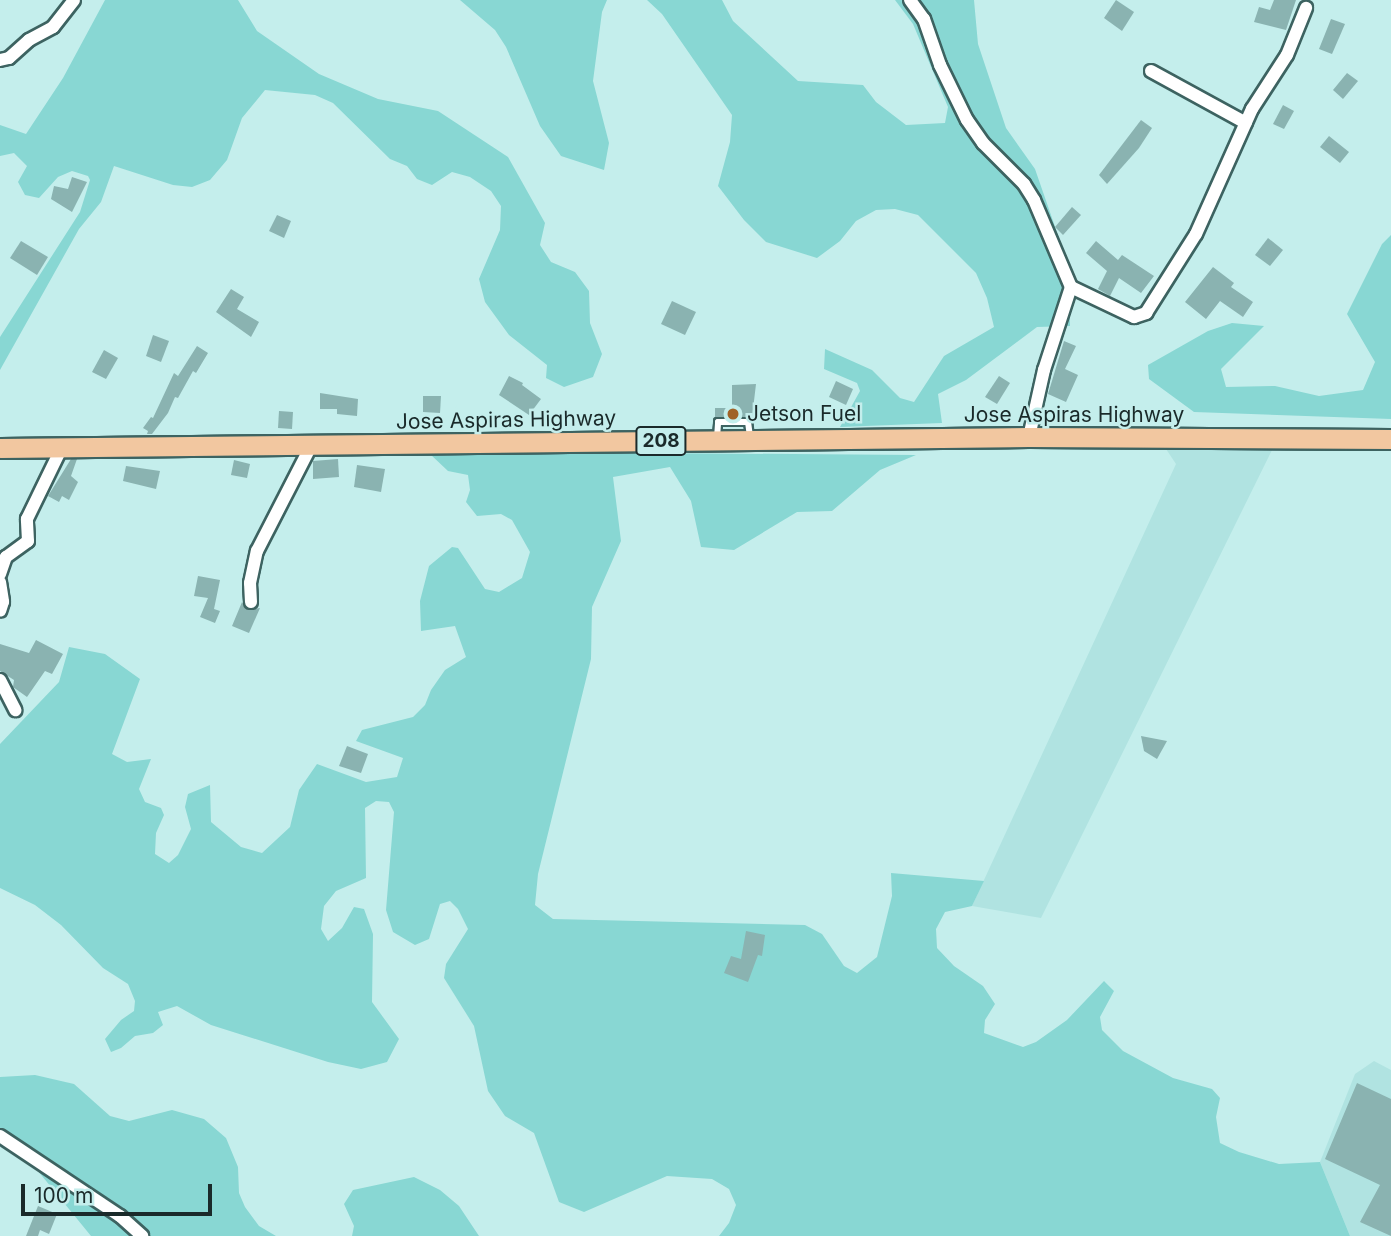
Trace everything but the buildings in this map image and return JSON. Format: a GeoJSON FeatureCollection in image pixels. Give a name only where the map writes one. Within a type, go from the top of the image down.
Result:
{"type":"FeatureCollection","features":[{"type":"Feature","properties":{"kind":"main road","name":"Jose Aspiras Highway"},"geometry":{"type":"LineString","coordinates":[[1,450],[62,447],[750,439],[1391,439]]}},
{"type":"Feature","properties":{"kind":"street"},"geometry":{"type":"LineString","coordinates":[[0,60],[9,58],[29,40],[53,27],[74,0]]}},
{"type":"Feature","properties":{"kind":"street"},"geometry":{"type":"LineString","coordinates":[[910,0],[924,19],[940,65],[967,120],[983,143],[1024,184],[1034,200],[1071,287],[1044,370],[1029,437]]}},
{"type":"Feature","properties":{"kind":"street"},"geometry":{"type":"LineString","coordinates":[[1071,287],[1133,317],[1145,315],[1196,234],[1246,123],[1287,55],[1306,8]]}},
{"type":"Feature","properties":{"kind":"street"},"geometry":{"type":"LineString","coordinates":[[1150,71],[1246,123]]}},
{"type":"Feature","properties":{"kind":"street"},"geometry":{"type":"LineString","coordinates":[[251,602],[250,583],[257,551],[310,446]]}},
{"type":"Feature","properties":{"kind":"street"},"geometry":{"type":"LineString","coordinates":[[0,574],[6,557],[27,541],[26,519],[62,447]]}},
{"type":"Feature","properties":{"kind":"street"},"geometry":{"type":"LineString","coordinates":[[0,583],[3,602],[0,611]]}},
{"type":"Feature","properties":{"kind":"street"},"geometry":{"type":"LineString","coordinates":[[0,680],[15,710]]}},
{"type":"Feature","properties":{"kind":"street"},"geometry":{"type":"LineString","coordinates":[[0,1136],[142,1236]]}},
{"type":"Feature","properties":{"kind":"shaded area"},"geometry":{"type":"Polygon","coordinates":[[[105,0],[238,0],[257,31],[319,74],[378,99],[438,111],[508,157],[545,223],[540,245],[551,262],[575,272],[589,291],[590,323],[602,354],[593,377],[564,387],[546,378],[547,365],[509,335],[485,302],[479,279],[500,230],[501,206],[491,191],[470,177],[452,172],[432,185],[417,179],[407,166],[390,159],[333,103],[315,95],[265,90],[242,118],[227,160],[210,180],[192,187],[173,185],[114,166],[101,202],[79,229],[0,370],[0,337],[80,212],[90,180],[88,176],[72,171],[58,177],[39,198],[25,195],[18,182],[27,166],[14,153],[0,156],[0,125],[26,134],[63,78],[105,0]]]}},
{"type":"Feature","properties":{"kind":"shaded area"},"geometry":{"type":"Polygon","coordinates":[[[460,0],[607,0],[602,12],[593,81],[609,143],[604,170],[561,156],[540,126],[506,47],[495,30],[460,0]]]}},
{"type":"Feature","properties":{"kind":"shaded area"},"geometry":{"type":"Polygon","coordinates":[[[647,0],[722,0],[733,21],[798,81],[863,85],[876,102],[906,125],[945,123],[948,107],[913,24],[895,0],[974,0],[978,44],[1006,128],[1035,169],[1069,267],[1070,326],[1037,327],[966,380],[938,394],[942,423],[840,427],[860,391],[857,383],[824,369],[825,349],[872,370],[900,398],[914,402],[944,356],[994,327],[987,298],[976,273],[918,215],[895,209],[876,210],[856,221],[840,241],[817,258],[766,242],[744,220],[718,186],[730,142],[732,115],[662,14],[647,0]]]}},
{"type":"Feature","properties":{"kind":"shaded area"},"geometry":{"type":"Polygon","coordinates":[[[1391,235],[1391,419],[1194,412],[1149,379],[1148,365],[1208,331],[1232,323],[1264,326],[1221,369],[1226,387],[1275,386],[1319,396],[1363,390],[1375,362],[1347,314],[1382,244],[1391,235]]]}},
{"type":"Feature","properties":{"kind":"shaded area"},"geometry":{"type":"Polygon","coordinates":[[[1164,446],[1274,446],[1041,918],[972,906],[1176,464],[1164,446]]]}},
{"type":"Feature","properties":{"kind":"shaded area"},"geometry":{"type":"Polygon","coordinates":[[[506,452],[916,455],[880,470],[832,511],[797,512],[734,550],[701,547],[691,501],[670,467],[613,477],[621,541],[592,607],[591,659],[538,874],[535,905],[553,919],[805,925],[822,934],[844,966],[857,973],[877,957],[892,896],[891,873],[984,881],[972,906],[945,912],[936,929],[937,948],[954,966],[983,986],[995,1004],[985,1020],[984,1033],[1023,1047],[1036,1042],[1067,1020],[1104,981],[1114,991],[1100,1017],[1102,1030],[1123,1051],[1173,1078],[1212,1089],[1220,1098],[1216,1117],[1220,1143],[1239,1152],[1279,1164],[1320,1162],[1350,1236],[719,1236],[729,1223],[736,1205],[729,1189],[712,1179],[667,1176],[584,1212],[559,1202],[534,1133],[505,1116],[488,1091],[474,1026],[444,978],[446,964],[468,929],[458,909],[450,901],[440,904],[429,939],[415,945],[393,932],[386,910],[394,812],[389,802],[376,801],[365,808],[366,878],[336,891],[324,906],[321,929],[328,941],[342,928],[354,907],[364,909],[373,934],[372,1002],[399,1039],[387,1062],[361,1069],[328,1062],[211,1025],[177,1006],[158,1012],[163,1025],[153,1033],[135,1036],[121,1048],[111,1052],[105,1039],[121,1020],[134,1011],[135,1001],[128,984],[103,968],[61,925],[35,905],[0,888],[0,744],[59,682],[69,647],[105,654],[140,679],[112,754],[127,762],[151,759],[139,789],[145,802],[161,808],[164,815],[156,833],[155,854],[169,863],[178,855],[191,829],[185,807],[188,794],[210,785],[211,822],[241,847],[262,853],[290,827],[299,790],[317,764],[366,782],[397,777],[403,758],[356,741],[362,730],[413,717],[425,705],[431,690],[445,670],[466,657],[455,626],[421,631],[420,601],[429,566],[452,547],[458,548],[485,589],[499,592],[522,578],[530,552],[512,520],[501,514],[477,516],[466,502],[470,490],[468,475],[448,471],[430,454],[506,452]]]}},
{"type":"Feature","properties":{"kind":"shaded area"},"geometry":{"type":"Polygon","coordinates":[[[1374,1061],[1391,1070],[1391,1236],[1350,1236],[1320,1162],[1355,1074],[1374,1061]]]}},
{"type":"Feature","properties":{"kind":"shaded area"},"geometry":{"type":"Polygon","coordinates":[[[35,1075],[74,1084],[110,1116],[129,1121],[172,1110],[204,1119],[226,1138],[238,1167],[239,1193],[245,1207],[259,1226],[276,1236],[91,1236],[29,1160],[0,1143],[0,1077],[35,1075]]]}},
{"type":"Feature","properties":{"kind":"shaded area"},"geometry":{"type":"Polygon","coordinates":[[[414,1177],[440,1190],[459,1206],[479,1236],[352,1236],[354,1226],[344,1204],[353,1190],[414,1177]]]}},
{"type":"Feature","properties":{"kind":"place","name":"Jetson Fuel"},"geometry":{"type":"Point","coordinates":[733,414]}}]}
